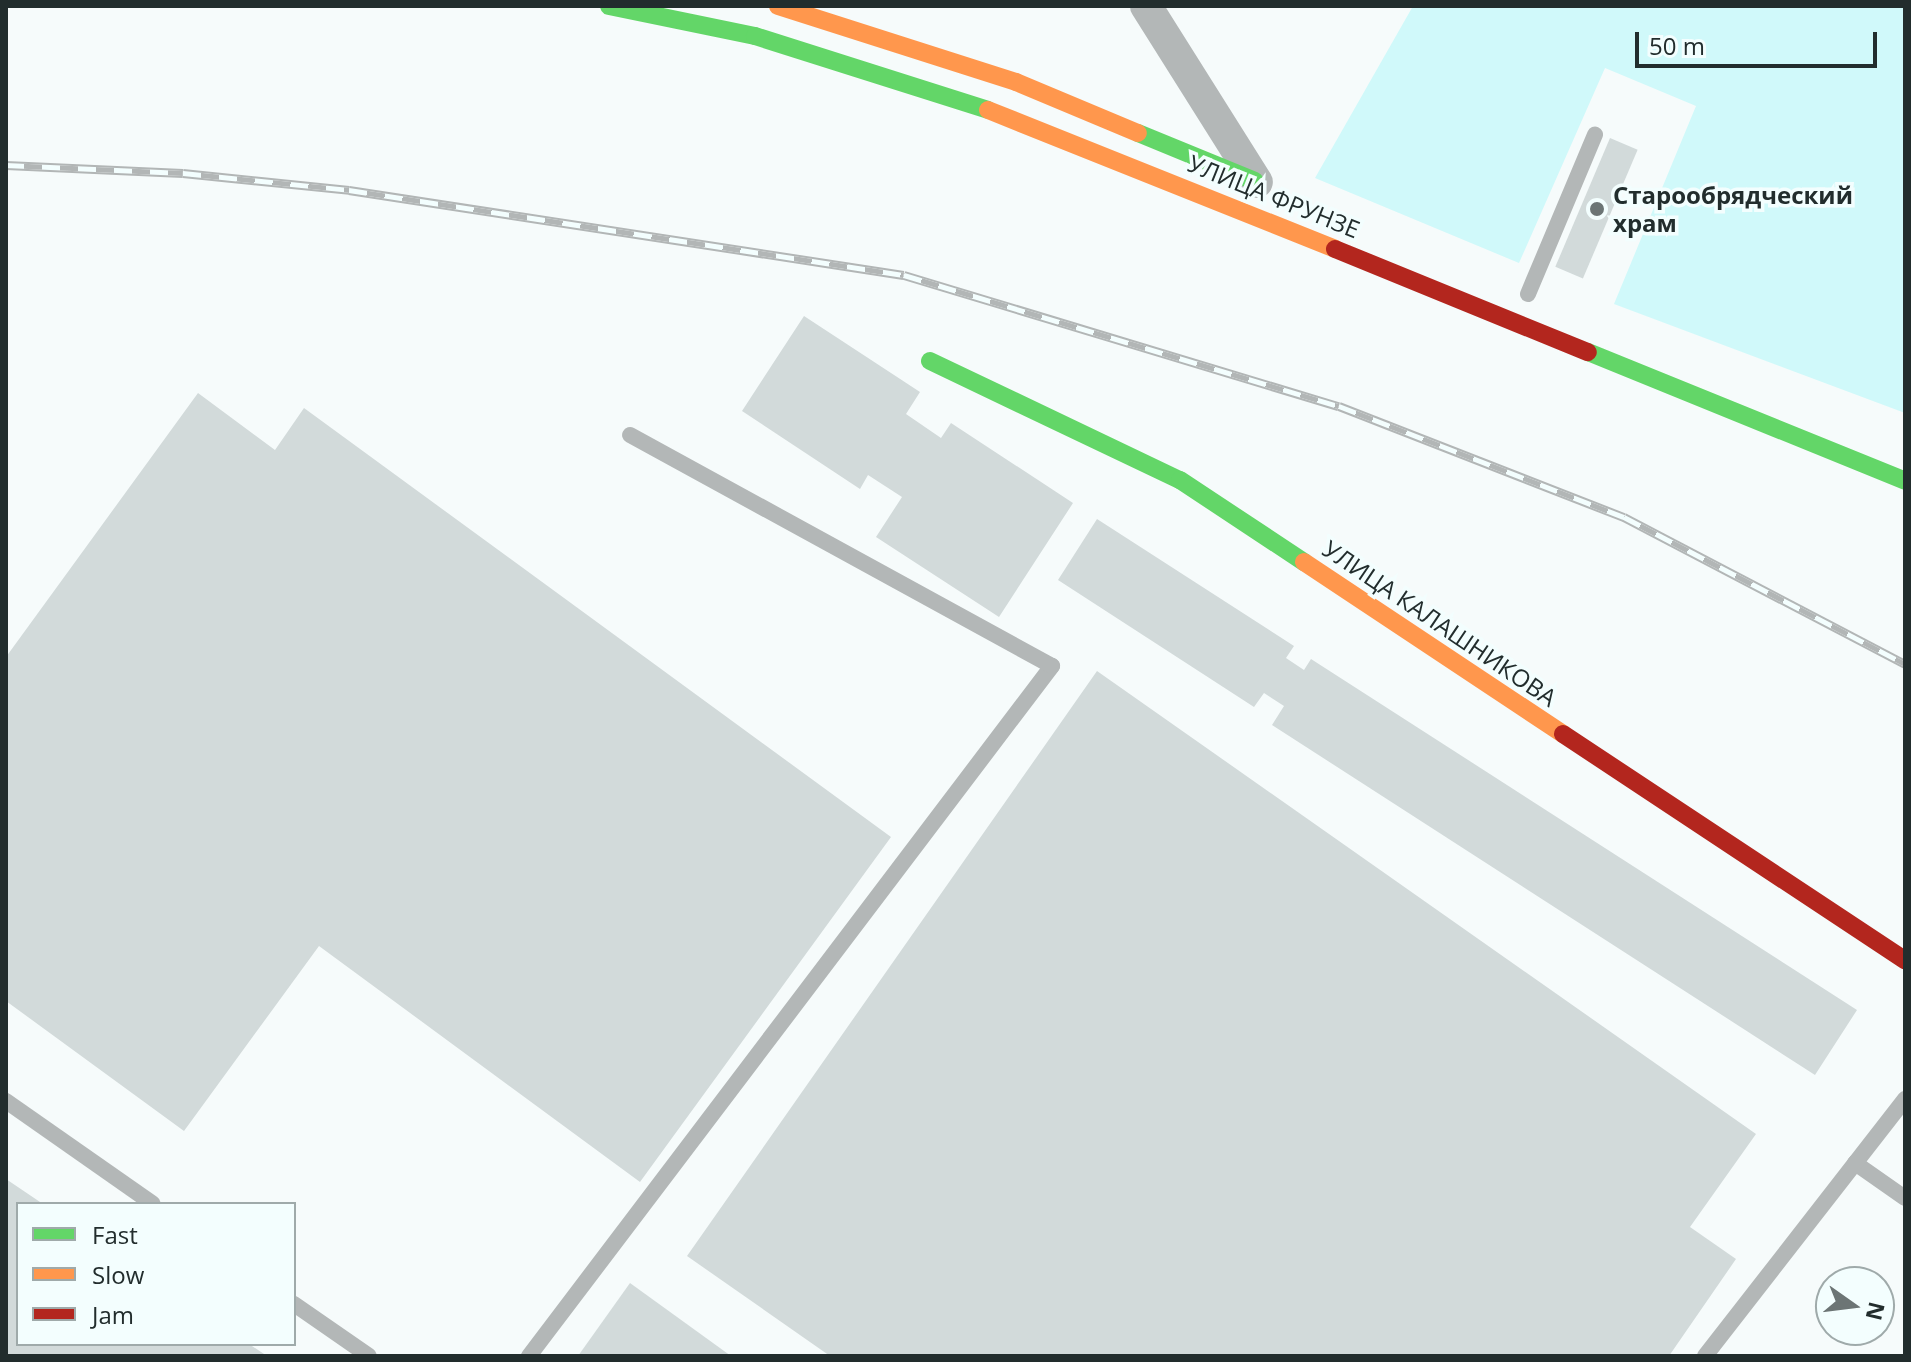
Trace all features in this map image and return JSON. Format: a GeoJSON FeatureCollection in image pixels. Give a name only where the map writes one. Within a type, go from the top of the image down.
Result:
{"type":"FeatureCollection","features":[{"type":"Feature","properties":{"kind":"main road","name":"УЛИЦА ФРУНЗЕ"},"geometry":{"type":"LineString","coordinates":[[609,6],[755,36],[856,64],[1011,117],[1259,193]]}},
{"type":"Feature","properties":{"kind":"main road","name":"УЛИЦА ФРУНЗЕ"},"geometry":{"type":"LineString","coordinates":[[778,6],[1016,82],[1905,481]]}},
{"type":"Feature","properties":{"kind":"main road","name":"УЛИЦА КАЛАШНИКОВА"},"geometry":{"type":"LineString","coordinates":[[930,361],[1180,480],[1905,960]]}},
{"type":"Feature","properties":{"kind":"street"},"geometry":{"type":"LineString","coordinates":[[1146,6],[1259,193]]}},
{"type":"Feature","properties":{"kind":"lane"},"geometry":{"type":"LineString","coordinates":[[1528,294],[1595,135]]}},
{"type":"Feature","properties":{"kind":"lane"},"geometry":{"type":"LineString","coordinates":[[529,1356],[1052,666],[630,435]]}},
{"type":"Feature","properties":{"kind":"lane"},"geometry":{"type":"LineString","coordinates":[[1705,1356],[1905,1099]]}},
{"type":"Feature","properties":{"kind":"lane"},"geometry":{"type":"LineString","coordinates":[[6,1101],[150,1202]]}},
{"type":"Feature","properties":{"kind":"lane"},"geometry":{"type":"LineString","coordinates":[[1855,1163],[1905,1198]]}},
{"type":"Feature","properties":{"kind":"lane"},"geometry":{"type":"LineString","coordinates":[[296,1305],[369,1356]]}},
{"type":"Feature","properties":{"kind":"shaded area"},"geometry":{"type":"Polygon","coordinates":[[[1413,6],[1905,6],[1905,413],[1614,304],[1696,106],[1605,68],[1519,263],[1315,178],[1413,6]]]}},
{"type":"Feature","properties":{"kind":"building","name":"Старообрядческий храм"},"geometry":{"type":"Polygon","coordinates":[[[1610,138],[1638,150],[1583,279],[1555,267],[1610,138]]]}},
{"type":"Feature","properties":{"kind":"building"},"geometry":{"type":"Polygon","coordinates":[[[804,316],[920,392],[906,414],[941,438],[951,423],[1073,503],[999,617],[876,537],[902,497],[868,475],[860,489],[742,411],[804,316]]]}},
{"type":"Feature","properties":{"kind":"building"},"geometry":{"type":"Polygon","coordinates":[[[198,393],[275,450],[304,408],[891,837],[640,1182],[319,946],[184,1131],[6,1001],[6,657],[198,393]]]}},
{"type":"Feature","properties":{"kind":"building"},"geometry":{"type":"Polygon","coordinates":[[[1097,519],[1294,646],[1286,658],[1304,670],[1311,659],[1857,1010],[1815,1075],[1272,725],[1284,706],[1264,693],[1254,707],[1058,580],[1097,519]]]}},
{"type":"Feature","properties":{"kind":"building"},"geometry":{"type":"Polygon","coordinates":[[[1097,671],[1756,1134],[1690,1227],[1736,1259],[1669,1356],[830,1356],[687,1256],[1097,671]]]}},
{"type":"Feature","properties":{"kind":"building"},"geometry":{"type":"Polygon","coordinates":[[[6,1179],[40,1202],[16,1202],[16,1346],[252,1346],[267,1356],[6,1356],[6,1179]]]}},
{"type":"Feature","properties":{"kind":"building"},"geometry":{"type":"Polygon","coordinates":[[[630,1283],[731,1356],[578,1356],[630,1283]]]}},
{"type":"Feature","properties":{"kind":"railway"},"geometry":{"type":"LineString","coordinates":[[6,165],[183,173],[349,190],[904,275],[1339,406],[1624,517],[1905,664]]}},
{"type":"Feature","properties":{"kind":"traffic: fast"},"geometry":{"type":"LineString","coordinates":[[609,6],[755,36],[988,110]]}},
{"type":"Feature","properties":{"kind":"traffic: fast"},"geometry":{"type":"LineString","coordinates":[[1138,133],[1255,181]]}},
{"type":"Feature","properties":{"kind":"traffic: fast"},"geometry":{"type":"LineString","coordinates":[[1588,352],[1905,481]]}},
{"type":"Feature","properties":{"kind":"traffic: fast"},"geometry":{"type":"LineString","coordinates":[[930,361],[1180,480],[1304,562]]}},
{"type":"Feature","properties":{"kind":"traffic: slow"},"geometry":{"type":"LineString","coordinates":[[778,6],[1016,82],[1138,133]]}},
{"type":"Feature","properties":{"kind":"traffic: slow"},"geometry":{"type":"LineString","coordinates":[[988,110],[1335,249]]}},
{"type":"Feature","properties":{"kind":"traffic: slow"},"geometry":{"type":"LineString","coordinates":[[1304,562],[1563,734]]}},
{"type":"Feature","properties":{"kind":"traffic: jam"},"geometry":{"type":"LineString","coordinates":[[1335,249],[1588,352]]}},
{"type":"Feature","properties":{"kind":"traffic: jam"},"geometry":{"type":"LineString","coordinates":[[1563,734],[1905,960]]}},
{"type":"Feature","properties":{"kind":"place","name":"Старообрядческий храм"},"geometry":{"type":"Point","coordinates":[1597,209]}}]}
